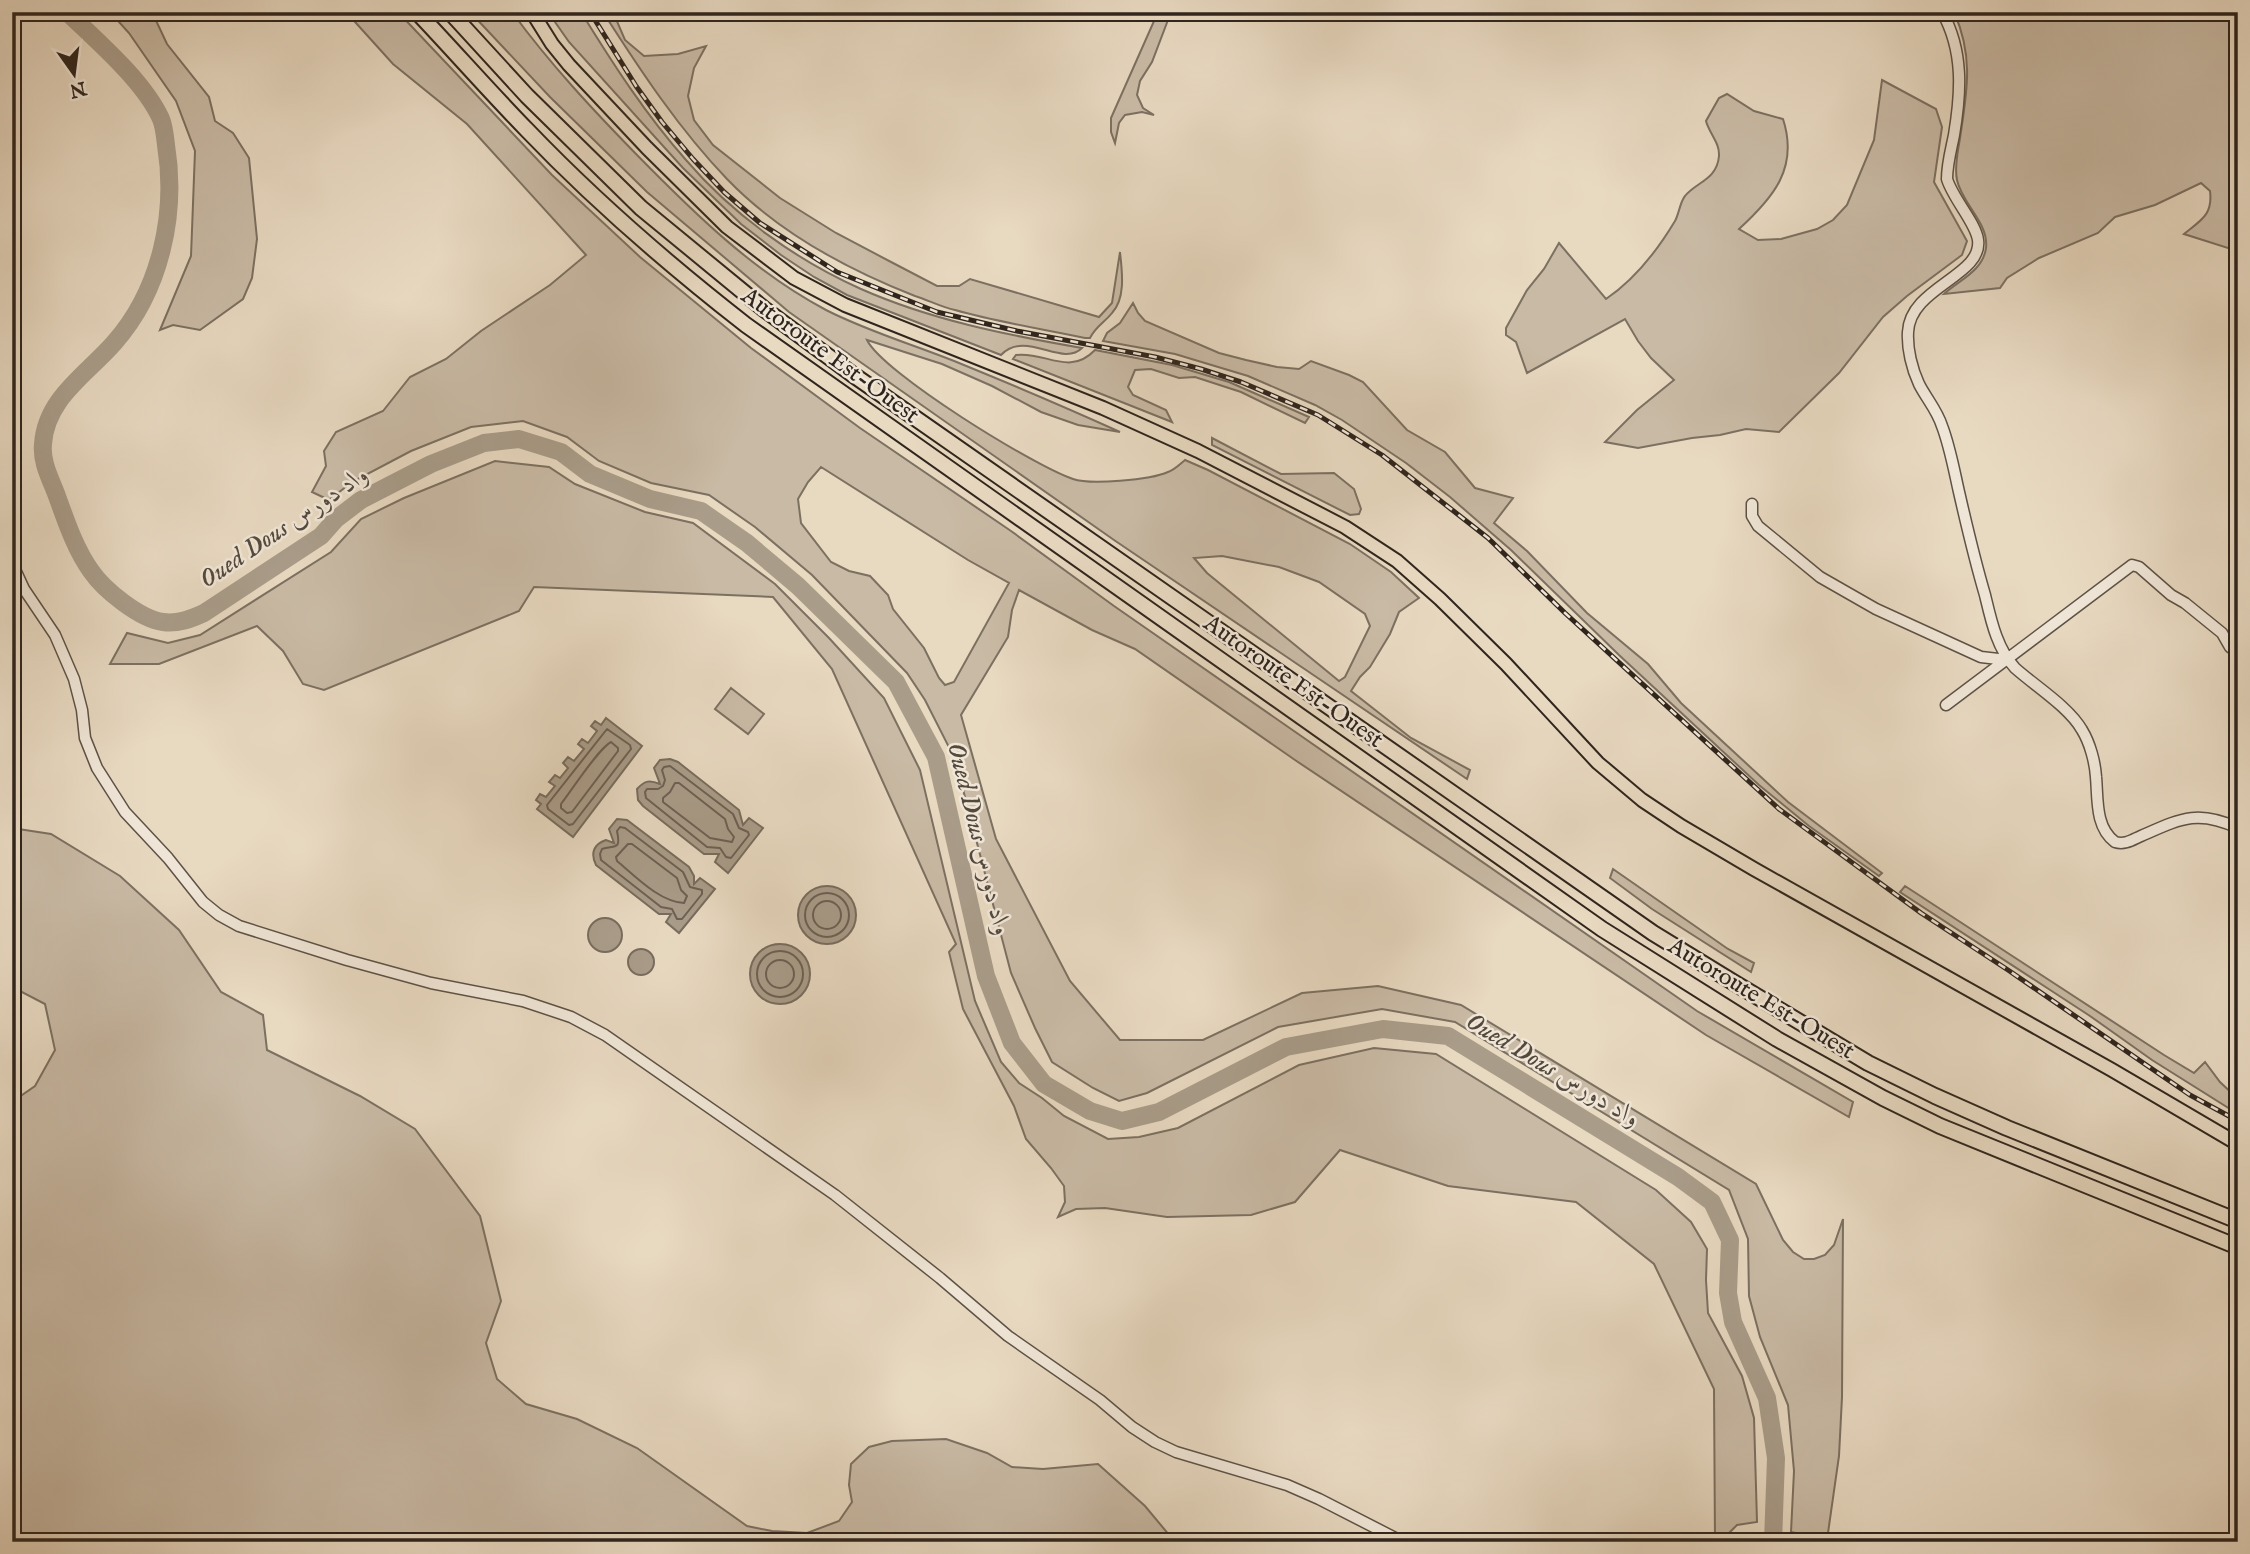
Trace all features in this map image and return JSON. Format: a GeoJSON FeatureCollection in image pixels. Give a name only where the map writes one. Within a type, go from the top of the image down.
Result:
{"type":"FeatureCollection","features":[{"type":"Feature","properties":{"kind":"highway","name":"Autoroute Est-Ouest"},"geometry":{"type":"LineString","coordinates":[[417,12],[526,130],[588,191],[648,247],[738,319],[1602,929],[1777,1040],[1883,1098],[1940,1126],[2238,1247]]}},
{"type":"Feature","properties":{"kind":"highway","name":"Autoroute Est-Ouest"},"geometry":{"type":"LineString","coordinates":[[450,12],[527,96],[641,208],[764,309],[863,382],[1653,933],[1868,1063],[2007,1128],[2238,1221]]}},
{"type":"Feature","properties":{"kind":"main road"},"geometry":{"type":"LineString","coordinates":[[532,12],[569,65],[687,189],[727,227],[801,283],[845,305],[1127,419],[1198,451],[1345,527],[1397,561],[1440,599],[1506,664],[1598,763],[1642,800],[1754,869],[2238,1144]]}},
{"type":"Feature","properties":{"kind":"street"},"geometry":{"type":"LineString","coordinates":[[1942,12],[1956,46],[1960,76],[1947,179],[1978,235],[1978,249],[1974,259],[1964,269],[1932,291],[1916,309],[1908,329],[1909,344],[1919,384],[1935,408],[1946,438],[1979,577],[1998,641],[2007,660],[2082,730],[2096,774],[2097,805],[2104,828],[2115,842],[2126,843],[2186,818],[2209,817],[2238,828]]}},
{"type":"Feature","properties":{"kind":"street"},"geometry":{"type":"LineString","coordinates":[[1752,504],[1752,516],[1758,526],[1821,577],[1876,609],[1981,657],[2007,660]]}},
{"type":"Feature","properties":{"kind":"street"},"geometry":{"type":"LineString","coordinates":[[12,563],[24,589],[55,635],[74,679],[82,710],[85,738],[97,768],[125,812],[168,858],[203,902],[219,915],[239,926],[347,960],[431,983],[523,1001],[571,1017],[606,1035],[835,1195],[1008,1336],[1155,1442],[1186,1456],[1287,1485],[1403,1542]]}},
{"type":"Feature","properties":{"kind":"street"},"geometry":{"type":"LineString","coordinates":[[1945,705],[2132,565],[2139,567],[2222,633],[2230,647],[2238,653]]}},
{"type":"Feature","properties":{"kind":"shaded area"},"geometry":{"type":"Polygon","coordinates":[[[110,12],[152,12],[167,44],[209,97],[215,121],[233,133],[249,158],[257,239],[252,278],[243,299],[200,330],[173,325],[160,330],[191,256],[195,151],[176,101],[129,33],[110,12]]]}},
{"type":"Feature","properties":{"kind":"shaded area"},"geometry":{"type":"Polygon","coordinates":[[[346,12],[398,12],[552,175],[640,257],[751,348],[860,428],[1697,1011],[1853,1102],[1849,1117],[1706,1035],[1295,760],[1135,649],[1092,630],[1019,590],[1012,610],[1008,637],[961,715],[996,839],[1070,981],[1120,1040],[1203,1040],[1302,993],[1378,986],[1461,1005],[1756,1184],[1783,1240],[1793,1252],[1804,1259],[1825,1255],[1834,1245],[1843,1219],[1842,1397],[1839,1456],[1827,1540],[1791,1532],[1794,1471],[1788,1405],[1760,1337],[1749,1296],[1748,1239],[1729,1190],[1455,1022],[1382,1009],[1278,1027],[1147,1093],[1119,1101],[1052,1062],[1035,1028],[1011,973],[955,759],[925,700],[907,673],[812,575],[755,527],[709,495],[651,483],[599,461],[567,437],[523,421],[471,427],[411,451],[352,482],[329,500],[312,492],[326,466],[324,451],[336,432],[383,411],[410,377],[446,359],[481,331],[550,285],[586,255],[467,124],[393,64],[346,12]],[[821,467],[798,499],[801,523],[831,562],[849,571],[870,576],[888,595],[893,609],[924,648],[945,685],[954,682],[1009,583],[821,467]]]}},
{"type":"Feature","properties":{"kind":"shaded area"},"geometry":{"type":"Polygon","coordinates":[[[470,12],[512,12],[572,86],[681,199],[750,260],[800,295],[859,325],[959,363],[1120,432],[1078,425],[1041,412],[942,364],[867,340],[900,374],[995,438],[1054,471],[1081,481],[1106,482],[1159,475],[1185,460],[1350,544],[1391,572],[1419,598],[1399,612],[1390,634],[1370,667],[1351,691],[1411,738],[1470,770],[1467,779],[1114,540],[789,312],[647,192],[550,97],[470,12]],[[1222,556],[1194,558],[1207,573],[1339,681],[1345,677],[1370,626],[1365,614],[1319,582],[1279,567],[1222,556]]]}},
{"type":"Feature","properties":{"kind":"shaded area"},"geometry":{"type":"Polygon","coordinates":[[[548,12],[581,12],[631,89],[686,160],[744,217],[789,250],[837,277],[888,300],[942,318],[998,332],[1082,348],[1074,353],[1064,354],[1021,346],[1011,348],[1001,355],[847,295],[814,277],[741,224],[683,168],[569,42],[548,12]]]}},
{"type":"Feature","properties":{"kind":"shaded area"},"geometry":{"type":"Polygon","coordinates":[[[603,12],[613,12],[625,40],[644,56],[678,54],[706,46],[694,68],[688,96],[694,120],[713,145],[780,198],[836,233],[937,286],[959,286],[970,279],[1099,317],[1112,303],[1120,252],[1122,284],[1116,307],[1090,338],[1085,338],[950,309],[864,274],[814,247],[768,216],[709,160],[661,98],[603,12]]]}},
{"type":"Feature","properties":{"kind":"shaded area"},"geometry":{"type":"Polygon","coordinates":[[[1158,12],[1171,12],[1152,62],[1140,81],[1137,95],[1143,108],[1154,115],[1142,112],[1125,115],[1119,123],[1115,143],[1111,132],[1111,118],[1158,12]]]}},
{"type":"Feature","properties":{"kind":"shaded area"},"geometry":{"type":"Polygon","coordinates":[[[1954,12],[2238,12],[2238,245],[2231,249],[2184,234],[2200,221],[2210,206],[2210,191],[2201,183],[2155,205],[2115,217],[2098,233],[2039,258],[2007,278],[2000,288],[1944,294],[1975,269],[1986,248],[1983,230],[1960,189],[1956,175],[1965,105],[1967,59],[1954,12]]]}},
{"type":"Feature","properties":{"kind":"shaded area"},"geometry":{"type":"Polygon","coordinates":[[[1882,80],[1936,109],[1942,127],[1934,182],[1967,241],[1962,255],[1883,317],[1839,373],[1779,432],[1746,429],[1638,448],[1605,442],[1637,410],[1674,380],[1651,358],[1625,319],[1527,373],[1516,342],[1506,335],[1506,328],[1527,290],[1544,269],[1559,243],[1606,299],[1626,283],[1653,254],[1668,232],[1685,196],[1714,170],[1719,151],[1706,121],[1719,98],[1727,94],[1754,111],[1783,119],[1788,152],[1780,181],[1762,206],[1739,229],[1758,240],[1781,239],[1817,229],[1833,220],[1847,205],[1874,140],[1882,80]]]}},
{"type":"Feature","properties":{"kind":"shaded area"},"geometry":{"type":"Polygon","coordinates":[[[1133,303],[1145,321],[1219,353],[1277,367],[1299,369],[1311,361],[1363,382],[1407,430],[1445,452],[1475,488],[1513,498],[1494,523],[1527,551],[1587,613],[1648,664],[1681,703],[1788,802],[1882,873],[1879,876],[1809,826],[1759,785],[1511,550],[1406,463],[1315,405],[1248,376],[1175,354],[1103,341],[1107,333],[1120,323],[1133,303]]]}},
{"type":"Feature","properties":{"kind":"shaded area"},"geometry":{"type":"Polygon","coordinates":[[[1095,350],[1172,365],[1229,382],[1309,417],[1305,423],[1241,392],[1195,377],[1179,378],[1151,369],[1135,370],[1128,387],[1133,395],[1166,410],[1172,422],[1013,359],[1016,355],[1027,355],[1076,362],[1095,350]]]}},
{"type":"Feature","properties":{"kind":"shaded area"},"geometry":{"type":"Polygon","coordinates":[[[1212,438],[1281,474],[1334,473],[1354,489],[1361,509],[1359,514],[1350,515],[1212,445],[1212,438]]]}},
{"type":"Feature","properties":{"kind":"shaded area"},"geometry":{"type":"Polygon","coordinates":[[[495,461],[549,467],[575,484],[645,512],[693,523],[775,584],[884,698],[920,770],[975,1001],[1001,1062],[1019,1083],[1064,1116],[1108,1139],[1139,1137],[1178,1128],[1299,1065],[1374,1048],[1436,1054],[1656,1190],[1691,1222],[1707,1249],[1708,1313],[1742,1376],[1754,1418],[1757,1522],[1737,1525],[1720,1542],[1715,1542],[1714,1389],[1654,1264],[1576,1202],[1448,1186],[1340,1150],[1295,1202],[1251,1215],[1167,1217],[1105,1208],[1076,1209],[1058,1217],[1065,1202],[1064,1186],[1026,1139],[1014,1106],[963,1009],[949,952],[956,944],[832,669],[773,597],[534,587],[519,611],[324,690],[303,684],[283,651],[257,626],[159,664],[110,664],[127,633],[168,643],[200,635],[331,552],[361,519],[404,498],[495,461]]]}},
{"type":"Feature","properties":{"kind":"shaded area"},"geometry":{"type":"Polygon","coordinates":[[[731,688],[764,714],[748,734],[715,709],[731,688]]]}},
{"type":"Feature","properties":{"kind":"shaded area"},"geometry":{"type":"Polygon","coordinates":[[[12,828],[51,834],[120,876],[179,930],[221,992],[263,1015],[267,1050],[360,1096],[415,1129],[480,1216],[501,1301],[486,1343],[497,1379],[526,1404],[577,1419],[637,1448],[747,1526],[807,1533],[839,1521],[852,1502],[849,1485],[851,1464],[869,1447],[892,1441],[946,1439],[987,1453],[1012,1467],[1043,1469],[1098,1464],[1145,1506],[1175,1542],[725,1542],[700,1533],[660,1542],[12,1542],[12,1102],[35,1086],[55,1050],[45,1004],[12,987],[12,828]]]}},
{"type":"Feature","properties":{"kind":"shaded area"},"geometry":{"type":"Polygon","coordinates":[[[1613,869],[1728,949],[1754,963],[1751,972],[1652,909],[1610,878],[1613,869]]]}},
{"type":"Feature","properties":{"kind":"shaded area"},"geometry":{"type":"Polygon","coordinates":[[[1905,886],[2194,1073],[2205,1062],[2220,1082],[2238,1099],[2238,1114],[1900,892],[1905,886]]]}},
{"type":"Feature","properties":{"kind":"water"},"geometry":{"type":"Polygon","coordinates":[[[606,718],[642,746],[573,837],[537,809],[541,804],[536,800],[540,794],[546,797],[555,786],[549,782],[555,775],[560,778],[568,768],[563,763],[568,757],[574,761],[584,749],[578,744],[582,739],[588,743],[597,731],[591,726],[595,721],[601,725],[606,718]]]}},
{"type":"Feature","properties":{"kind":"water"},"geometry":{"type":"Polygon","coordinates":[[[660,760],[678,762],[739,810],[743,825],[749,818],[763,828],[728,873],[715,862],[719,854],[704,854],[638,800],[637,789],[648,782],[660,784],[654,768],[660,760]]]}},
{"type":"Feature","properties":{"kind":"water"},"geometry":{"type":"Polygon","coordinates":[[[617,819],[627,820],[689,867],[694,876],[694,884],[700,878],[715,889],[679,933],[666,922],[671,914],[659,914],[596,865],[594,850],[606,840],[614,843],[609,829],[617,819]]]}},
{"type":"Feature","properties":{"kind":"water"},"geometry":{"type":"Polygon","coordinates":[[[821,886],[833,886],[848,894],[856,909],[856,921],[848,936],[833,944],[821,944],[806,936],[798,921],[798,909],[806,894],[821,886]]]}},
{"type":"Feature","properties":{"kind":"water"},"geometry":{"type":"Polygon","coordinates":[[[605,918],[617,923],[622,935],[617,947],[605,952],[593,947],[588,935],[593,923],[605,918]]]}},
{"type":"Feature","properties":{"kind":"water"},"geometry":{"type":"Polygon","coordinates":[[[780,944],[801,953],[810,974],[801,995],[780,1004],[759,995],[750,974],[759,953],[780,944]]]}},
{"type":"Feature","properties":{"kind":"water"},"geometry":{"type":"Polygon","coordinates":[[[641,949],[650,953],[654,962],[650,971],[641,975],[632,971],[628,962],[632,953],[641,949]]]}},
{"type":"Feature","properties":{"kind":"waterway","name":"Oued Dous واد دورس"},"geometry":{"type":"LineString","coordinates":[[67,12],[132,76],[153,105],[163,125],[169,171],[167,224],[162,250],[144,299],[114,343],[60,400],[46,428],[43,444],[48,472],[76,546],[97,579],[113,595],[134,610],[163,622],[184,621],[204,613],[321,536],[336,519],[361,500],[431,464],[484,443],[519,439],[561,452],[590,474],[650,499],[701,511],[747,543],[798,586],[896,682],[936,757],[986,976],[1012,1043],[1044,1084],[1090,1111],[1122,1121],[1159,1112],[1286,1047],[1383,1029],[1448,1036],[1678,1177],[1712,1202],[1730,1240],[1728,1293],[1733,1322],[1767,1398],[1776,1458],[1773,1542]]}},
{"type":"Feature","properties":{"kind":"railway"},"geometry":{"type":"LineString","coordinates":[[590,12],[662,122],[724,192],[760,223],[837,272],[937,312],[1201,369],[1241,382],[1318,415],[1382,455],[1488,538],[1565,613],[1779,809],[1921,913],[2190,1095],[2238,1121]]}}]}
